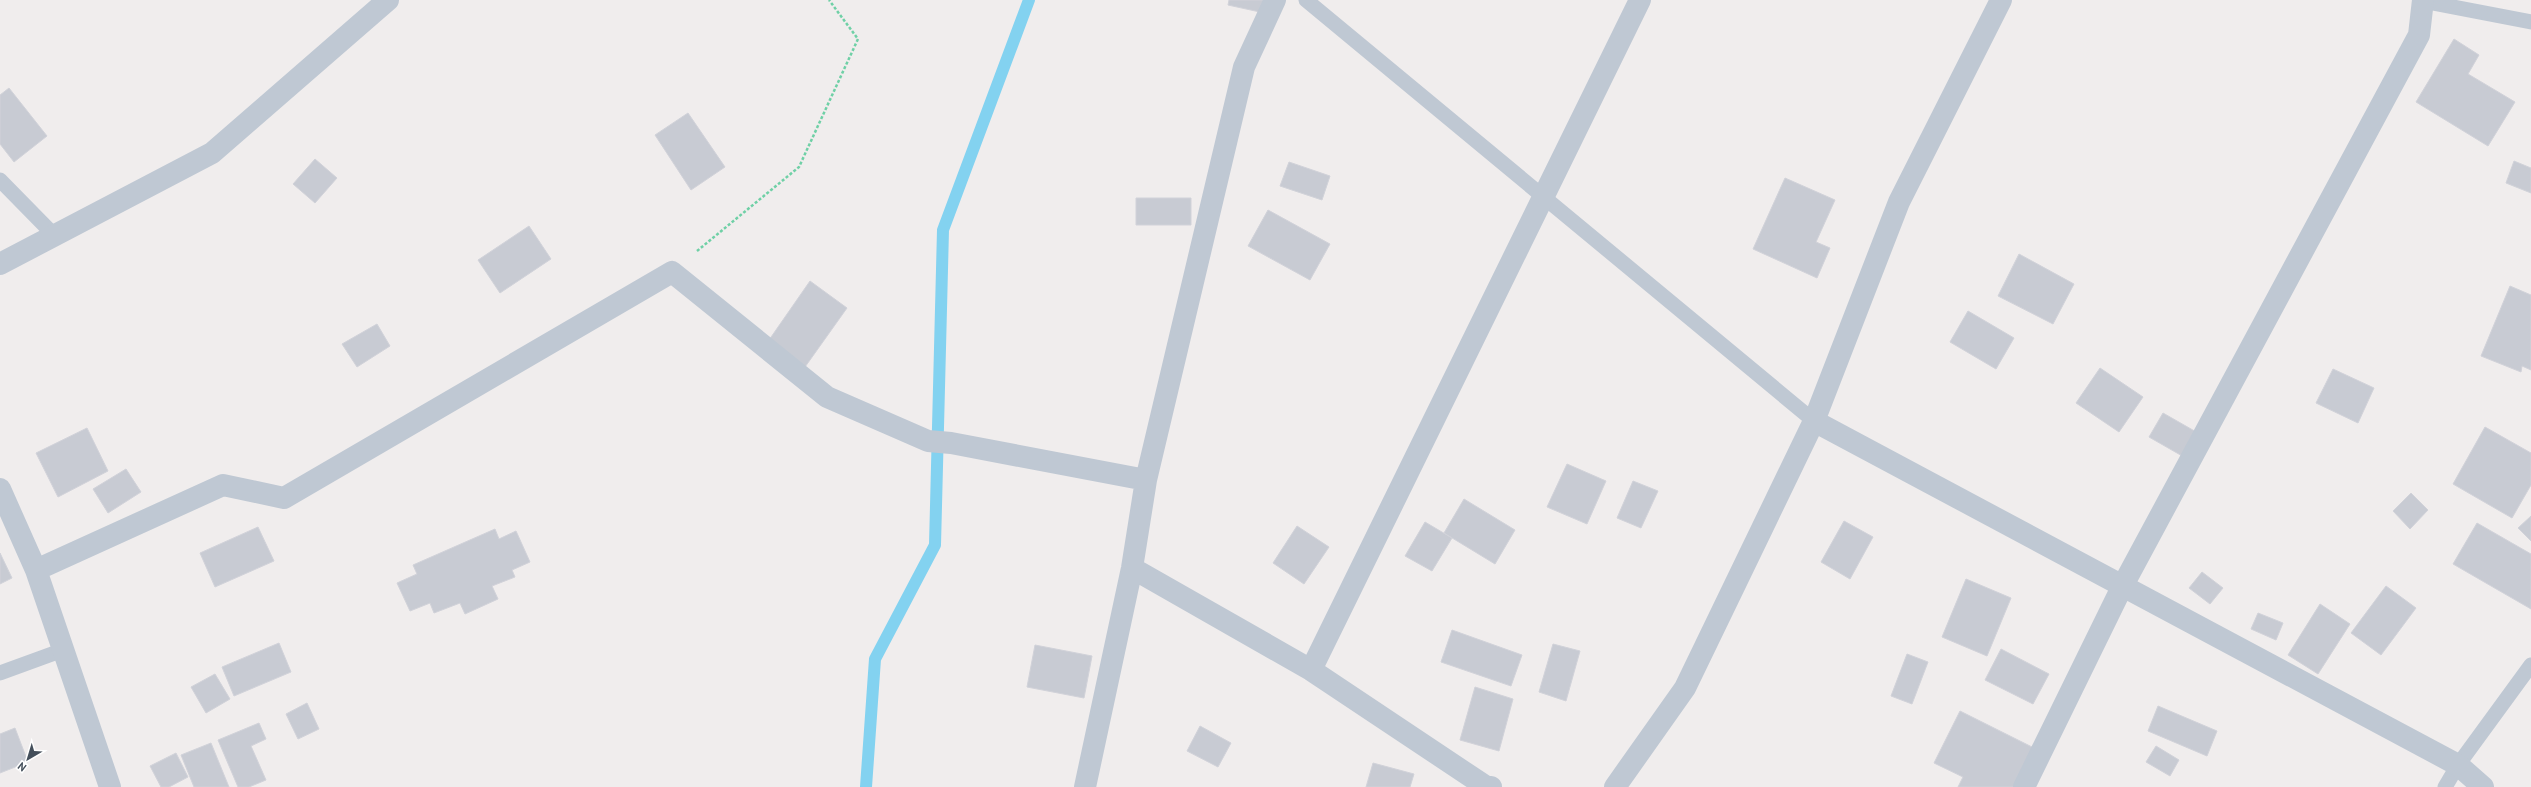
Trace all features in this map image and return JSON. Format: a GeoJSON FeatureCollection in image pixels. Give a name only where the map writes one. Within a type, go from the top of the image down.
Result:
{"type":"FeatureCollection","features":[{"type":"Feature","properties":{"kind":"street"},"geometry":{"type":"LineString","coordinates":[[0,264],[53,234],[212,153],[388,0]]}},
{"type":"Feature","properties":{"kind":"street"},"geometry":{"type":"LineString","coordinates":[[1085,787],[1132,568],[1146,480],[1244,67],[1275,0]]}},
{"type":"Feature","properties":{"kind":"street"},"geometry":{"type":"LineString","coordinates":[[1312,670],[1640,0]]}},
{"type":"Feature","properties":{"kind":"street"},"geometry":{"type":"LineString","coordinates":[[1615,787],[1685,688],[1814,421],[1899,202],[2001,0]]}},
{"type":"Feature","properties":{"kind":"street"},"geometry":{"type":"LineString","coordinates":[[2024,787],[2122,587],[2419,35],[2422,1]]}},
{"type":"Feature","properties":{"kind":"street"},"geometry":{"type":"LineString","coordinates":[[36,570],[224,485],[284,498],[672,272],[827,396],[928,441],[950,443],[1146,480]]}},
{"type":"Feature","properties":{"kind":"street"},"geometry":{"type":"LineString","coordinates":[[1814,421],[2122,587],[2458,765],[2483,787]]}},
{"type":"Feature","properties":{"kind":"street"},"geometry":{"type":"LineString","coordinates":[[0,489],[36,570],[110,787]]}},
{"type":"Feature","properties":{"kind":"street"},"geometry":{"type":"LineString","coordinates":[[1132,568],[1312,670],[1485,786],[1491,787]]}},
{"type":"Feature","properties":{"kind":"lane"},"geometry":{"type":"LineString","coordinates":[[1306,0],[1814,421]]}},
{"type":"Feature","properties":{"kind":"lane"},"geometry":{"type":"LineString","coordinates":[[2422,1],[2531,22]]}},
{"type":"Feature","properties":{"kind":"lane"},"geometry":{"type":"LineString","coordinates":[[0,180],[53,234]]}},
{"type":"Feature","properties":{"kind":"lane"},"geometry":{"type":"LineString","coordinates":[[0,673],[63,650]]}},
{"type":"Feature","properties":{"kind":"lane"},"geometry":{"type":"LineString","coordinates":[[2445,787],[2458,765],[2531,665]]}},
{"type":"Feature","properties":{"kind":"path"},"geometry":{"type":"LineString","coordinates":[[672,272],[799,167],[858,39],[829,0]]}},
{"type":"Feature","properties":{"kind":"building"},"geometry":{"type":"Polygon","coordinates":[[[1229,0],[1273,0],[1269,14],[1228,5],[1229,0]]]}},
{"type":"Feature","properties":{"kind":"building"},"geometry":{"type":"Polygon","coordinates":[[[2454,39],[2479,55],[2468,74],[2515,102],[2488,146],[2416,102],[2454,39]]]}},
{"type":"Feature","properties":{"kind":"building"},"geometry":{"type":"Polygon","coordinates":[[[9,88],[47,136],[14,162],[0,144],[0,95],[9,88]]]}},
{"type":"Feature","properties":{"kind":"building"},"geometry":{"type":"Polygon","coordinates":[[[688,113],[725,167],[691,190],[655,135],[688,113]]]}},
{"type":"Feature","properties":{"kind":"building"},"geometry":{"type":"Polygon","coordinates":[[[315,159],[337,178],[315,203],[293,184],[315,159]]]}},
{"type":"Feature","properties":{"kind":"building"},"geometry":{"type":"Polygon","coordinates":[[[2514,161],[2531,168],[2531,193],[2506,183],[2514,161]]]}},
{"type":"Feature","properties":{"kind":"building"},"geometry":{"type":"Polygon","coordinates":[[[1289,162],[1330,176],[1322,200],[1280,186],[1289,162]]]}},
{"type":"Feature","properties":{"kind":"building"},"geometry":{"type":"Polygon","coordinates":[[[1785,178],[1835,200],[1816,242],[1830,248],[1817,278],[1753,249],[1785,178]]]}},
{"type":"Feature","properties":{"kind":"building"},"geometry":{"type":"Polygon","coordinates":[[[1136,198],[1191,198],[1191,225],[1136,225],[1136,198]]]}},
{"type":"Feature","properties":{"kind":"building"},"geometry":{"type":"Polygon","coordinates":[[[1268,210],[1330,244],[1310,280],[1248,246],[1268,210]]]}},
{"type":"Feature","properties":{"kind":"building"},"geometry":{"type":"Polygon","coordinates":[[[529,226],[551,259],[500,293],[478,260],[529,226]]]}},
{"type":"Feature","properties":{"kind":"building"},"geometry":{"type":"Polygon","coordinates":[[[2019,254],[2074,284],[2053,324],[1998,296],[2019,254]]]}},
{"type":"Feature","properties":{"kind":"building"},"geometry":{"type":"Polygon","coordinates":[[[810,281],[847,308],[805,367],[769,340],[810,281]]]}},
{"type":"Feature","properties":{"kind":"building"},"geometry":{"type":"Polygon","coordinates":[[[2510,286],[2531,295],[2531,370],[2522,366],[2521,372],[2481,356],[2510,286]]]}},
{"type":"Feature","properties":{"kind":"building"},"geometry":{"type":"Polygon","coordinates":[[[1968,311],[2014,338],[1996,369],[1950,342],[1968,311]]]}},
{"type":"Feature","properties":{"kind":"building"},"geometry":{"type":"Polygon","coordinates":[[[377,324],[390,346],[357,367],[342,344],[377,324]]]}},
{"type":"Feature","properties":{"kind":"building"},"geometry":{"type":"Polygon","coordinates":[[[2100,368],[2143,397],[2119,432],[2076,403],[2100,368]]]}},
{"type":"Feature","properties":{"kind":"building"},"geometry":{"type":"Polygon","coordinates":[[[2333,369],[2374,388],[2358,423],[2316,403],[2333,369]]]}},
{"type":"Feature","properties":{"kind":"building"},"geometry":{"type":"Polygon","coordinates":[[[2163,413],[2198,433],[2184,457],[2149,437],[2163,413]]]}},
{"type":"Feature","properties":{"kind":"building"},"geometry":{"type":"Polygon","coordinates":[[[2485,427],[2531,453],[2531,485],[2512,518],[2453,484],[2485,427]]]}},
{"type":"Feature","properties":{"kind":"building"},"geometry":{"type":"Polygon","coordinates":[[[87,428],[108,471],[58,497],[36,453],[87,428]]]}},
{"type":"Feature","properties":{"kind":"building"},"geometry":{"type":"Polygon","coordinates":[[[1567,464],[1606,481],[1587,524],[1547,507],[1567,464]]]}},
{"type":"Feature","properties":{"kind":"building"},"geometry":{"type":"Polygon","coordinates":[[[126,469],[141,492],[108,513],[93,489],[126,469]]]}},
{"type":"Feature","properties":{"kind":"building"},"geometry":{"type":"Polygon","coordinates":[[[1633,481],[1658,491],[1641,528],[1617,518],[1633,481]]]}},
{"type":"Feature","properties":{"kind":"building"},"geometry":{"type":"Polygon","coordinates":[[[2411,493],[2428,510],[2410,529],[2393,511],[2411,493]]]}},
{"type":"Feature","properties":{"kind":"building"},"geometry":{"type":"Polygon","coordinates":[[[1464,499],[1515,530],[1495,564],[1444,533],[1464,499]]]}},
{"type":"Feature","properties":{"kind":"building"},"geometry":{"type":"Polygon","coordinates":[[[2531,516],[2531,541],[2518,528],[2531,516]]]}},
{"type":"Feature","properties":{"kind":"building"},"geometry":{"type":"Polygon","coordinates":[[[1844,521],[1873,537],[1850,579],[1821,562],[1844,521]]]}},
{"type":"Feature","properties":{"kind":"building"},"geometry":{"type":"Polygon","coordinates":[[[1425,522],[1452,538],[1432,571],[1405,556],[1425,522]]]}},
{"type":"Feature","properties":{"kind":"building"},"geometry":{"type":"Polygon","coordinates":[[[2477,523],[2531,554],[2531,609],[2453,564],[2477,523]]]}},
{"type":"Feature","properties":{"kind":"building"},"geometry":{"type":"Polygon","coordinates":[[[1297,526],[1329,547],[1304,584],[1273,563],[1297,526]]]}},
{"type":"Feature","properties":{"kind":"building"},"geometry":{"type":"Polygon","coordinates":[[[258,527],[274,561],[215,587],[200,553],[258,527]]]}},
{"type":"Feature","properties":{"kind":"building"},"geometry":{"type":"Polygon","coordinates":[[[495,529],[499,539],[516,531],[530,562],[512,570],[515,577],[492,586],[498,599],[465,614],[460,603],[434,613],[430,603],[410,611],[397,583],[417,574],[413,565],[495,529]]]}},
{"type":"Feature","properties":{"kind":"building"},"geometry":{"type":"Polygon","coordinates":[[[0,553],[12,578],[0,584],[0,553]]]}},
{"type":"Feature","properties":{"kind":"building"},"geometry":{"type":"Polygon","coordinates":[[[2202,572],[2223,588],[2210,604],[2189,588],[2202,572]]]}},
{"type":"Feature","properties":{"kind":"building"},"geometry":{"type":"Polygon","coordinates":[[[1966,579],[2011,598],[1987,656],[1942,637],[1966,579]]]}},
{"type":"Feature","properties":{"kind":"building"},"geometry":{"type":"Polygon","coordinates":[[[2386,586],[2416,608],[2381,655],[2351,633],[2386,586]]]}},
{"type":"Feature","properties":{"kind":"building"},"geometry":{"type":"Polygon","coordinates":[[[2320,604],[2350,624],[2318,674],[2288,655],[2320,604]]]}},
{"type":"Feature","properties":{"kind":"building"},"geometry":{"type":"Polygon","coordinates":[[[2258,613],[2283,623],[2276,640],[2251,629],[2258,613]]]}},
{"type":"Feature","properties":{"kind":"building"},"geometry":{"type":"Polygon","coordinates":[[[1452,630],[1522,655],[1511,686],[1441,662],[1452,630]]]}},
{"type":"Feature","properties":{"kind":"building"},"geometry":{"type":"Polygon","coordinates":[[[279,643],[291,672],[234,696],[222,667],[279,643]]]}},
{"type":"Feature","properties":{"kind":"building"},"geometry":{"type":"Polygon","coordinates":[[[1553,644],[1580,651],[1566,701],[1539,692],[1553,644]]]}},
{"type":"Feature","properties":{"kind":"building"},"geometry":{"type":"Polygon","coordinates":[[[1035,645],[1092,656],[1084,698],[1027,687],[1035,645]]]}},
{"type":"Feature","properties":{"kind":"building"},"geometry":{"type":"Polygon","coordinates":[[[2001,649],[2049,674],[2033,704],[1985,680],[2001,649]]]}},
{"type":"Feature","properties":{"kind":"building"},"geometry":{"type":"Polygon","coordinates":[[[1907,654],[1928,662],[1912,704],[1891,696],[1907,654]]]}},
{"type":"Feature","properties":{"kind":"building"},"geometry":{"type":"Polygon","coordinates":[[[215,674],[230,699],[206,713],[191,687],[215,674]]]}},
{"type":"Feature","properties":{"kind":"building"},"geometry":{"type":"Polygon","coordinates":[[[1475,687],[1513,699],[1499,751],[1460,740],[1475,687]]]}},
{"type":"Feature","properties":{"kind":"building"},"geometry":{"type":"Polygon","coordinates":[[[307,703],[319,729],[298,739],[286,714],[307,703]]]}},
{"type":"Feature","properties":{"kind":"building"},"geometry":{"type":"Polygon","coordinates":[[[2158,706],[2217,731],[2207,756],[2148,731],[2158,706]]]}},
{"type":"Feature","properties":{"kind":"building"},"geometry":{"type":"Polygon","coordinates":[[[1960,711],[2042,752],[2024,787],[1958,787],[1963,777],[1934,763],[1960,711]]]}},
{"type":"Feature","properties":{"kind":"building"},"geometry":{"type":"Polygon","coordinates":[[[259,723],[266,739],[251,746],[266,780],[249,787],[238,787],[218,740],[259,723]]]}},
{"type":"Feature","properties":{"kind":"building"},"geometry":{"type":"Polygon","coordinates":[[[1200,726],[1231,743],[1218,767],[1187,751],[1200,726]]]}},
{"type":"Feature","properties":{"kind":"building"},"geometry":{"type":"Polygon","coordinates":[[[15,728],[28,762],[0,773],[0,734],[15,728]]]}},
{"type":"Feature","properties":{"kind":"building"},"geometry":{"type":"Polygon","coordinates":[[[211,743],[229,787],[194,787],[181,755],[211,743]]]}},
{"type":"Feature","properties":{"kind":"building"},"geometry":{"type":"Polygon","coordinates":[[[2156,746],[2179,760],[2170,776],[2146,762],[2156,746]]]}},
{"type":"Feature","properties":{"kind":"building"},"geometry":{"type":"Polygon","coordinates":[[[176,753],[188,777],[169,787],[161,787],[150,766],[176,753]]]}},
{"type":"Feature","properties":{"kind":"building"},"geometry":{"type":"Polygon","coordinates":[[[1373,763],[1414,774],[1410,787],[1366,787],[1373,763]]]}},
{"type":"Feature","properties":{"kind":"waterway"},"geometry":{"type":"LineString","coordinates":[[866,787],[875,659],[935,545],[943,230],[1029,0]]}}]}
